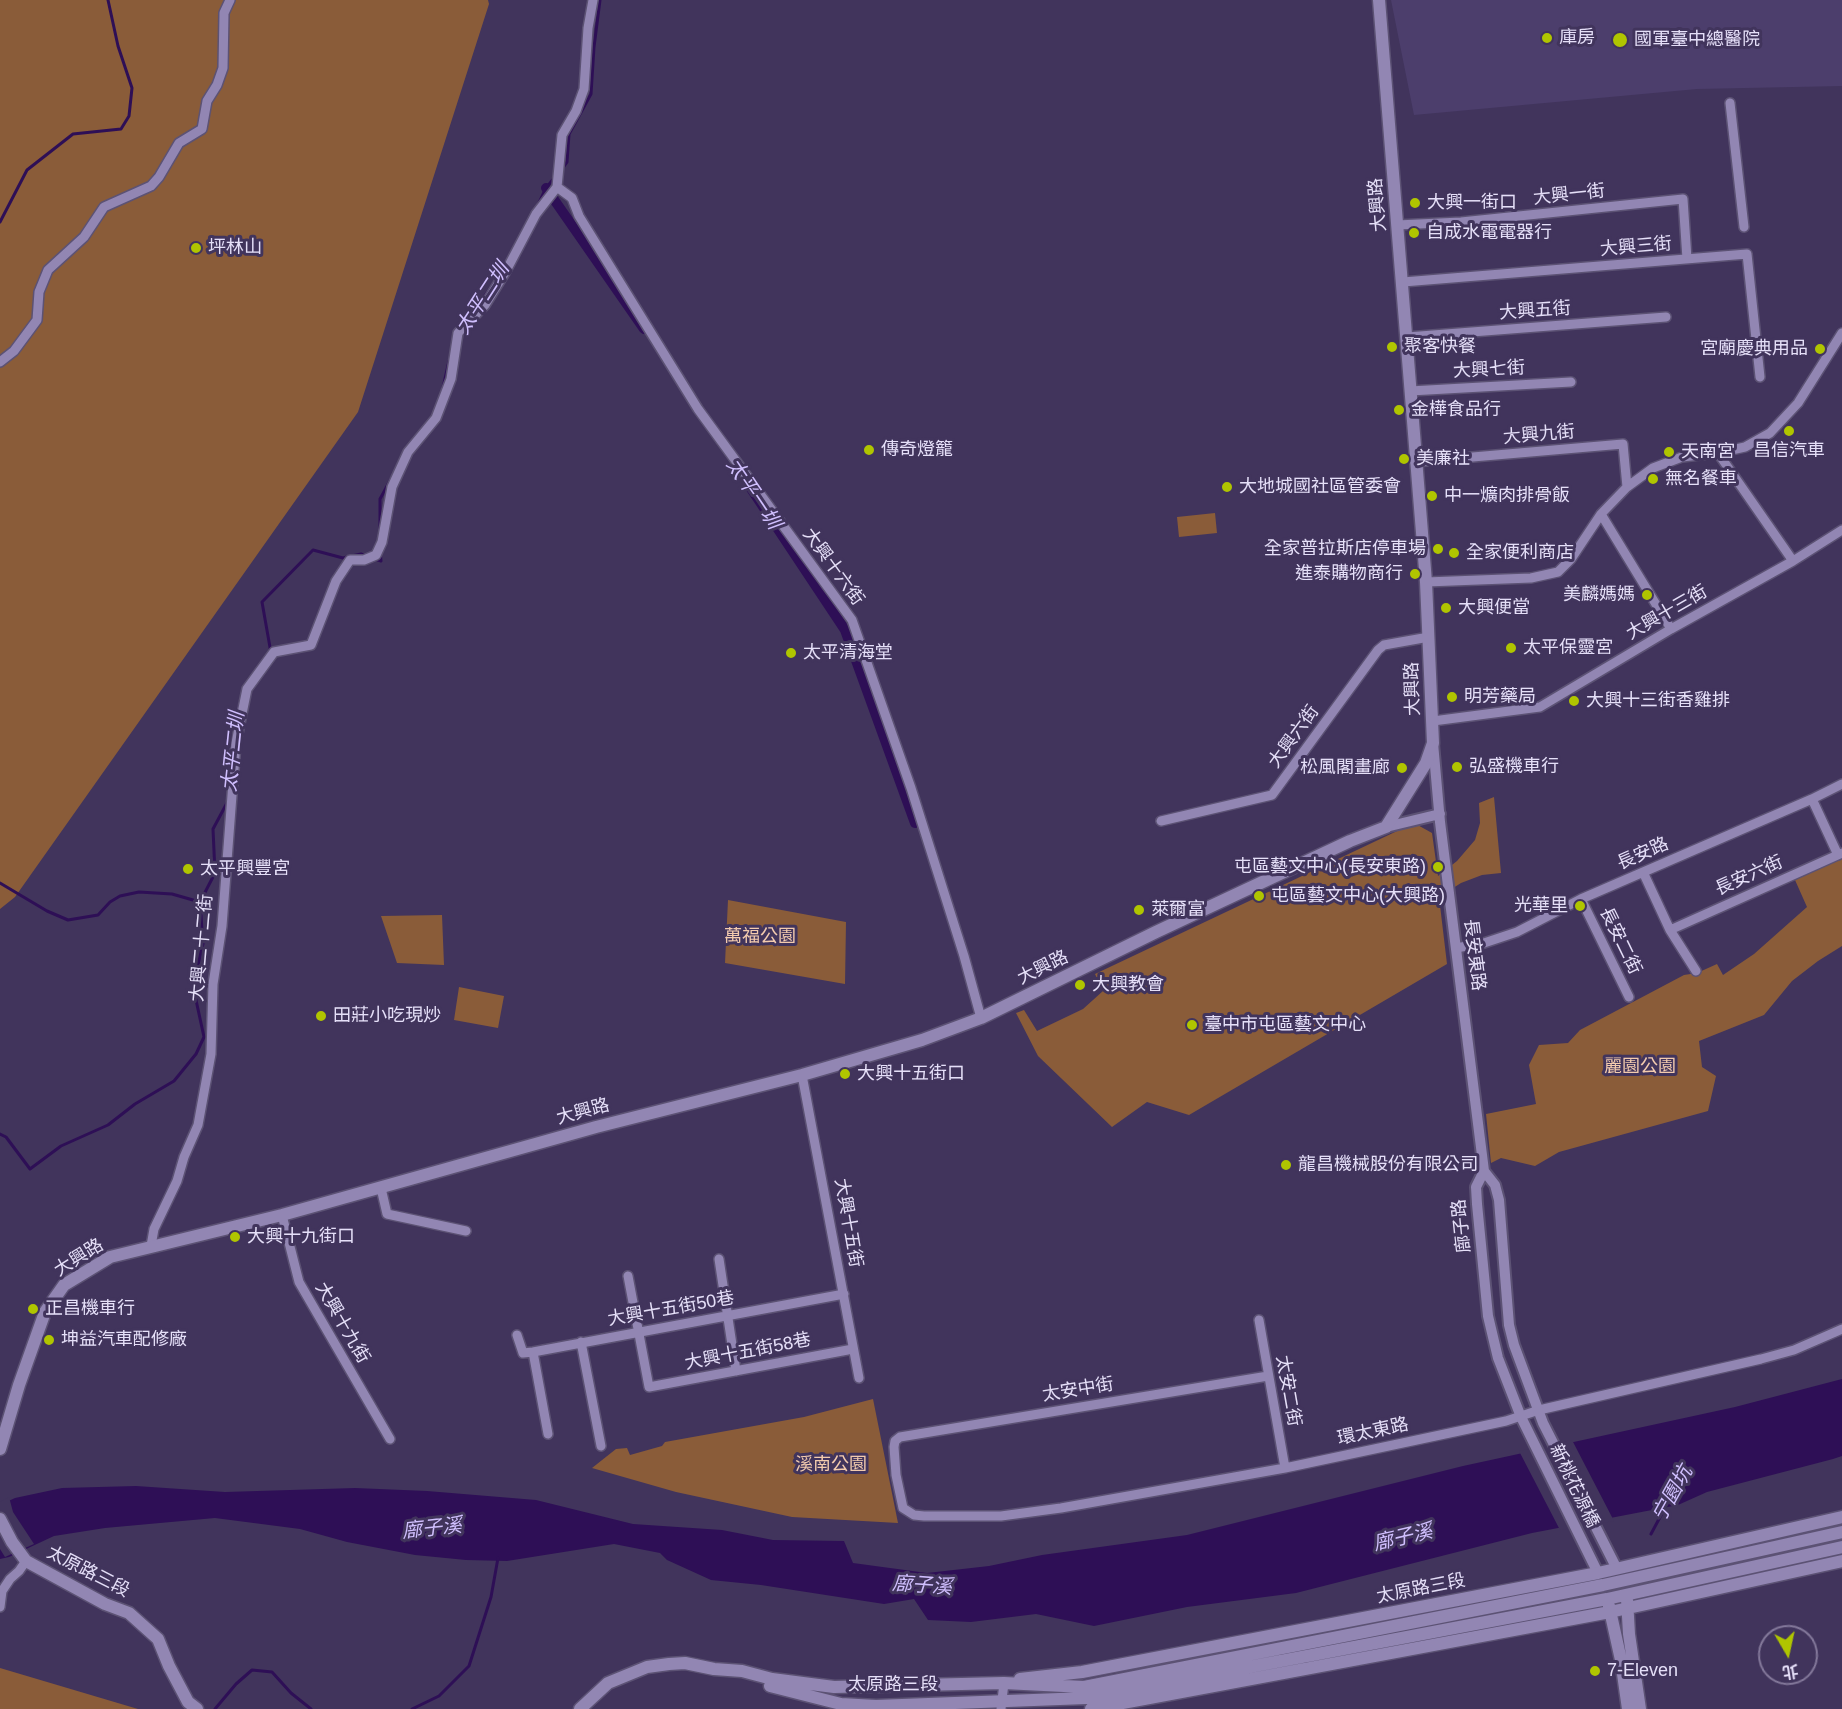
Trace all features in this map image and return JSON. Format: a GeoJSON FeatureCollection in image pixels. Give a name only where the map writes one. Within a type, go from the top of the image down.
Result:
{"type":"FeatureCollection","features":[{"type":"Feature","properties":{"kind":"main road","name":"大興路"},"geometry":{"type":"LineString","coordinates":[[0,1449],[45,1311],[64,1285],[110,1257],[282,1215],[596,1127],[802,1075],[922,1040],[981,1018],[1167,927],[1350,841],[1386,827],[1426,763],[1433,743],[1433,721],[1426,582],[1379,0]]}},
{"type":"Feature","properties":{"kind":"main road","name":"太原路三段"},"geometry":{"type":"LineString","coordinates":[[714,1669],[742,1671],[772,1679],[834,1687],[1004,1683],[1084,1686],[1603,1585],[1619,1575],[1842,1517]]}},
{"type":"Feature","properties":{"kind":"main road"},"geometry":{"type":"LineString","coordinates":[[0,1519],[24,1559]]}},
{"type":"Feature","properties":{"kind":"main road","name":"太原路三段"},"geometry":{"type":"LineString","coordinates":[[1004,1683],[1028,1677],[1082,1672],[1598,1573],[1619,1575],[1842,1532]]}},
{"type":"Feature","properties":{"kind":"main road","name":"太原路三段"},"geometry":{"type":"LineString","coordinates":[[1091,1709],[1609,1606],[1842,1547]]}},
{"type":"Feature","properties":{"kind":"main road","name":"太原路三段"},"geometry":{"type":"LineString","coordinates":[[24,1559],[105,1604],[129,1613],[158,1639],[169,1666],[189,1702],[197,1709]]}},
{"type":"Feature","properties":{"kind":"main road","name":"太原路三段"},"geometry":{"type":"LineString","coordinates":[[1627,1601],[1842,1561]]}},
{"type":"Feature","properties":{"kind":"main road"},"geometry":{"type":"LineString","coordinates":[[1598,1573],[1609,1606],[1621,1660],[1628,1709]]}},
{"type":"Feature","properties":{"kind":"main road"},"geometry":{"type":"LineString","coordinates":[[1619,1575],[1627,1601],[1629,1634],[1640,1709]]}},
{"type":"Feature","properties":{"kind":"main road","name":"太原路三段"},"geometry":{"type":"LineString","coordinates":[[580,1709],[608,1683],[647,1667],[685,1663],[842,1704],[878,1707],[1004,1706],[1086,1698],[1609,1606]]}},
{"type":"Feature","properties":{"kind":"main road","name":"太原路三段"},"geometry":{"type":"LineString","coordinates":[[1004,1706],[1023,1709]]}},
{"type":"Feature","properties":{"kind":"street"},"geometry":{"type":"LineString","coordinates":[[0,362],[14,351],[37,320],[39,292],[48,270],[84,237],[104,207],[151,186],[179,143],[202,129],[207,101],[217,85],[223,68],[224,13],[230,0]]}},
{"type":"Feature","properties":{"kind":"street"},"geometry":{"type":"LineString","coordinates":[[556,187],[562,135],[576,111],[584,89],[588,28],[593,0]]}},
{"type":"Feature","properties":{"kind":"street"},"geometry":{"type":"LineString","coordinates":[[1730,103],[1744,227]]}},
{"type":"Feature","properties":{"kind":"street","name":"大興十六街"},"geometry":{"type":"LineString","coordinates":[[556,187],[572,198],[579,216],[698,409],[852,620],[911,788],[981,1018]]}},
{"type":"Feature","properties":{"kind":"street","name":"大興二十二街"},"geometry":{"type":"LineString","coordinates":[[150,1246],[154,1229],[177,1181],[198,1125],[211,1054],[213,984],[222,926],[236,743],[247,689],[274,652],[310,645],[336,581],[350,560],[364,560],[376,555],[382,542],[392,488],[408,452],[436,418],[451,379],[458,333],[485,306],[536,214],[556,187]]}},
{"type":"Feature","properties":{"kind":"street","name":"大興一街"},"geometry":{"type":"LineString","coordinates":[[1397,225],[1461,222],[1683,199],[1687,259]]}},
{"type":"Feature","properties":{"kind":"street","name":"大興三街"},"geometry":{"type":"LineString","coordinates":[[1403,282],[1748,254],[1760,377]]}},
{"type":"Feature","properties":{"kind":"street","name":"大興五街"},"geometry":{"type":"LineString","coordinates":[[1407,337],[1666,317]]}},
{"type":"Feature","properties":{"kind":"street"},"geometry":{"type":"LineString","coordinates":[[1426,582],[1531,578],[1558,572],[1571,559],[1601,514],[1627,487],[1653,468],[1682,457],[1745,447],[1770,433],[1798,403],[1842,333]]}},
{"type":"Feature","properties":{"kind":"street","name":"大興七街"},"geometry":{"type":"LineString","coordinates":[[1410,391],[1571,382]]}},
{"type":"Feature","properties":{"kind":"street","name":"大興九街"},"geometry":{"type":"LineString","coordinates":[[1415,462],[1623,444],[1627,487]]}},
{"type":"Feature","properties":{"kind":"street"},"geometry":{"type":"LineString","coordinates":[[1718,453],[1793,561]]}},
{"type":"Feature","properties":{"kind":"street"},"geometry":{"type":"LineString","coordinates":[[1601,514],[1671,629]]}},
{"type":"Feature","properties":{"kind":"street","name":"大興十三街"},"geometry":{"type":"LineString","coordinates":[[1433,721],[1540,707],[1671,629],[1793,561],[1842,530]]}},
{"type":"Feature","properties":{"kind":"street","name":"大興六街"},"geometry":{"type":"LineString","coordinates":[[1161,821],[1272,795],[1378,650],[1384,645],[1430,638]]}},
{"type":"Feature","properties":{"kind":"street","name":"長安東路"},"geometry":{"type":"LineString","coordinates":[[1433,743],[1484,1171]]}},
{"type":"Feature","properties":{"kind":"street","name":"長安路"},"geometry":{"type":"LineString","coordinates":[[1456,948],[1485,943],[1517,932],[1581,899],[1842,784]]}},
{"type":"Feature","properties":{"kind":"street"},"geometry":{"type":"LineString","coordinates":[[1812,799],[1840,854]]}},
{"type":"Feature","properties":{"kind":"street"},"geometry":{"type":"LineString","coordinates":[[1386,827],[1440,814]]}},
{"type":"Feature","properties":{"kind":"street","name":"長安六街"},"geometry":{"type":"LineString","coordinates":[[1670,930],[1840,854]]}},
{"type":"Feature","properties":{"kind":"street"},"geometry":{"type":"LineString","coordinates":[[1643,872],[1670,930],[1696,971]]}},
{"type":"Feature","properties":{"kind":"street","name":"長安二街"},"geometry":{"type":"LineString","coordinates":[[1581,899],[1629,997]]}},
{"type":"Feature","properties":{"kind":"street","name":"大興十五街"},"geometry":{"type":"LineString","coordinates":[[802,1075],[859,1378]]}},
{"type":"Feature","properties":{"kind":"street"},"geometry":{"type":"LineString","coordinates":[[1484,1171],[1496,1185],[1499,1200],[1511,1335],[1539,1410]]}},
{"type":"Feature","properties":{"kind":"street","name":"廍子路"},"geometry":{"type":"LineString","coordinates":[[1484,1171],[1476,1187],[1488,1316],[1500,1365],[1524,1421]]}},
{"type":"Feature","properties":{"kind":"street"},"geometry":{"type":"LineString","coordinates":[[381,1188],[387,1214],[466,1231]]}},
{"type":"Feature","properties":{"kind":"street","name":"大興十九街"},"geometry":{"type":"LineString","coordinates":[[282,1215],[299,1282],[390,1439]]}},
{"type":"Feature","properties":{"kind":"street"},"geometry":{"type":"LineString","coordinates":[[719,1259],[736,1371]]}},
{"type":"Feature","properties":{"kind":"street"},"geometry":{"type":"LineString","coordinates":[[628,1276],[639,1332]]}},
{"type":"Feature","properties":{"kind":"street","name":"大興十五街50巷"},"geometry":{"type":"LineString","coordinates":[[533,1352],[844,1294]]}},
{"type":"Feature","properties":{"kind":"street","name":"太安二街"},"geometry":{"type":"LineString","coordinates":[[1259,1320],[1285,1468]]}},
{"type":"Feature","properties":{"kind":"street","name":"環太東路"},"geometry":{"type":"LineString","coordinates":[[903,1508],[914,1515],[924,1516],[1001,1516],[1084,1504],[1285,1468],[1524,1421],[1539,1410],[1778,1355],[1842,1329]]}},
{"type":"Feature","properties":{"kind":"street","name":"大興十五街58巷"},"geometry":{"type":"LineString","coordinates":[[639,1332],[649,1387],[853,1349]]}},
{"type":"Feature","properties":{"kind":"street"},"geometry":{"type":"LineString","coordinates":[[517,1335],[523,1353],[533,1352],[548,1434]]}},
{"type":"Feature","properties":{"kind":"street"},"geometry":{"type":"LineString","coordinates":[[581,1342],[602,1446]]}},
{"type":"Feature","properties":{"kind":"street","name":"太安中街"},"geometry":{"type":"LineString","coordinates":[[903,1508],[896,1475],[895,1441],[900,1437],[912,1433],[1268,1376]]}},
{"type":"Feature","properties":{"kind":"street","name":"新桃花源橋"},"geometry":{"type":"LineString","coordinates":[[1539,1410],[1543,1423],[1619,1575]]}},
{"type":"Feature","properties":{"kind":"street","name":"新桃花源橋"},"geometry":{"type":"LineString","coordinates":[[1524,1421],[1598,1573]]}},
{"type":"Feature","properties":{"kind":"street"},"geometry":{"type":"LineString","coordinates":[[0,1607],[2,1591],[19,1571],[24,1559]]}},
{"type":"Feature","properties":{"kind":"street"},"geometry":{"type":"LineString","coordinates":[[1004,1683],[1004,1706]]}},
{"type":"Feature","properties":{"kind":"shaded area","name":"國軍臺中總醫院"},"geometry":{"type":"Polygon","coordinates":[[[1391,0],[1842,0],[1842,86],[1697,89],[1414,115],[1391,0]]]}},
{"type":"Feature","properties":{"kind":"green space"},"geometry":{"type":"Polygon","coordinates":[[[0,0],[488,0],[489,4],[358,412],[15,897],[0,909],[0,0]]]}},
{"type":"Feature","properties":{"kind":"green space"},"geometry":{"type":"Polygon","coordinates":[[[1215,513],[1217,533],[1179,537],[1177,517],[1215,513]]]}},
{"type":"Feature","properties":{"kind":"green space"},"geometry":{"type":"Polygon","coordinates":[[[1494,797],[1501,873],[1482,875],[1461,883],[1439,897],[1447,964],[1189,1115],[1147,1102],[1112,1127],[1038,1056],[1016,1013],[1024,1010],[1037,1031],[1083,1009],[1103,991],[1095,974],[1414,823],[1432,833],[1438,876],[1457,861],[1475,840],[1480,823],[1479,803],[1494,797]]]}},
{"type":"Feature","properties":{"kind":"green space","name":"麗園公園"},"geometry":{"type":"Polygon","coordinates":[[[1842,858],[1842,946],[1792,981],[1764,1015],[1699,1041],[1702,1067],[1716,1076],[1708,1111],[1559,1152],[1535,1166],[1501,1158],[1491,1163],[1486,1114],[1536,1104],[1529,1065],[1539,1045],[1568,1043],[1580,1030],[1684,975],[1697,973],[1717,964],[1723,975],[1754,954],[1807,907],[1795,880],[1842,858]]]}},
{"type":"Feature","properties":{"kind":"green space","name":"萬福公園"},"geometry":{"type":"Polygon","coordinates":[[[728,900],[846,922],[845,984],[725,963],[728,900]]]}},
{"type":"Feature","properties":{"kind":"green space"},"geometry":{"type":"Polygon","coordinates":[[[442,915],[444,965],[397,963],[381,916],[442,915]]]}},
{"type":"Feature","properties":{"kind":"green space"},"geometry":{"type":"Polygon","coordinates":[[[459,987],[504,996],[498,1028],[454,1020],[459,987]]]}},
{"type":"Feature","properties":{"kind":"green space","name":"溪南公園"},"geometry":{"type":"Polygon","coordinates":[[[873,1399],[898,1523],[792,1517],[676,1492],[592,1468],[616,1449],[627,1448],[630,1455],[662,1446],[665,1442],[804,1417],[873,1399]]]}},
{"type":"Feature","properties":{"kind":"green space"},"geometry":{"type":"Polygon","coordinates":[[[0,1668],[138,1709],[0,1709],[0,1668]]]}},
{"type":"Feature","properties":{"kind":"water","name":"廍子溪"},"geometry":{"type":"Polygon","coordinates":[[[1842,1379],[1842,1456],[1833,1459],[1707,1492],[1678,1505],[1532,1533],[1296,1593],[1187,1607],[1094,1626],[1036,1614],[971,1622],[928,1620],[914,1599],[884,1604],[761,1585],[711,1580],[667,1560],[660,1553],[614,1544],[507,1561],[466,1560],[415,1555],[347,1542],[300,1529],[215,1518],[105,1528],[54,1536],[0,1559],[0,1505],[15,1498],[62,1488],[136,1486],[225,1492],[355,1488],[536,1500],[633,1524],[722,1530],[773,1540],[844,1541],[853,1563],[927,1573],[989,1566],[1042,1555],[1187,1535],[1463,1466],[1735,1407],[1842,1379]]]}},
{"type":"Feature","properties":{"kind":"pier"},"geometry":{"type":"Polygon","coordinates":[[[1572,1440],[1614,1521],[1560,1530],[1519,1451],[1572,1440]]]}},
{"type":"Feature","properties":{"kind":"pier"},"geometry":{"type":"Polygon","coordinates":[[[9,1497],[13,1512],[34,1544],[5,1557],[0,1549],[0,1502],[9,1497]]]}},
{"type":"Feature","properties":{"kind":"waterway"},"geometry":{"type":"LineString","coordinates":[[0,222],[27,170],[73,134],[121,129],[129,116],[132,88],[118,46],[108,0]]}},
{"type":"Feature","properties":{"kind":"waterway","name":"太平二圳"},"geometry":{"type":"LineString","coordinates":[[561,170],[567,162],[569,134],[591,94],[600,0]]}},
{"type":"Feature","properties":{"kind":"waterway","name":"太平二圳"},"geometry":{"type":"LineString","coordinates":[[538,205],[546,188],[555,177]]}},
{"type":"Feature","properties":{"kind":"waterway","name":"太平一圳"},"geometry":{"type":"LineString","coordinates":[[546,188],[644,329]]}},
{"type":"Feature","properties":{"kind":"waterway","name":"太平二圳"},"geometry":{"type":"LineString","coordinates":[[475,310],[495,281]]}},
{"type":"Feature","properties":{"kind":"waterway","name":"太平二圳"},"geometry":{"type":"LineString","coordinates":[[442,392],[449,361]]}},
{"type":"Feature","properties":{"kind":"waterway","name":"太平二圳"},"geometry":{"type":"LineString","coordinates":[[380,528],[380,499],[392,477]]}},
{"type":"Feature","properties":{"kind":"waterway","name":"太平一圳"},"geometry":{"type":"LineString","coordinates":[[750,487],[845,630],[915,823]]}},
{"type":"Feature","properties":{"kind":"waterway","name":"太平二圳"},"geometry":{"type":"LineString","coordinates":[[271,653],[262,602],[313,550],[343,558],[361,554],[366,556]]}},
{"type":"Feature","properties":{"kind":"waterway","name":"太平二圳"},"geometry":{"type":"LineString","coordinates":[[375,559],[381,561],[380,552]]}},
{"type":"Feature","properties":{"kind":"waterway","name":"太平二圳"},"geometry":{"type":"LineString","coordinates":[[237,714],[242,695]]}},
{"type":"Feature","properties":{"kind":"waterway","name":"太平二圳"},"geometry":{"type":"LineString","coordinates":[[0,1134],[6,1137],[30,1169],[61,1146],[108,1125],[135,1104],[174,1081],[196,1054],[204,1037],[196,1000],[196,973],[203,944],[200,902],[215,873],[213,829],[228,801]]}},
{"type":"Feature","properties":{"kind":"waterway"},"geometry":{"type":"LineString","coordinates":[[0,883],[47,911],[68,920],[98,915],[110,902],[120,896],[139,892],[172,894],[200,902]]}},
{"type":"Feature","properties":{"kind":"waterway","name":"宁園坑"},"geometry":{"type":"LineString","coordinates":[[1651,1534],[1667,1504]]}},
{"type":"Feature","properties":{"kind":"waterway"},"geometry":{"type":"LineString","coordinates":[[412,1709],[439,1696],[469,1666],[491,1597],[498,1558]]}},
{"type":"Feature","properties":{"kind":"waterway"},"geometry":{"type":"LineString","coordinates":[[215,1709],[236,1684],[252,1670],[272,1672],[291,1693],[311,1709]]}},
{"type":"Feature","properties":{"kind":"place","name":"庫房"},"geometry":{"type":"Point","coordinates":[1547,38]}},
{"type":"Feature","properties":{"kind":"place","name":"國軍臺中總醫院"},"geometry":{"type":"Point","coordinates":[1620,40]}},
{"type":"Feature","properties":{"kind":"place","name":"大興一街口"},"geometry":{"type":"Point","coordinates":[1415,203]}},
{"type":"Feature","properties":{"kind":"place","name":"自成水電電器行"},"geometry":{"type":"Point","coordinates":[1414,233]}},
{"type":"Feature","properties":{"kind":"place","name":"坪林山"},"geometry":{"type":"Point","coordinates":[196,248]}},
{"type":"Feature","properties":{"kind":"place","name":"聚客快餐"},"geometry":{"type":"Point","coordinates":[1392,347]}},
{"type":"Feature","properties":{"kind":"place","name":"宮廟慶典用品"},"geometry":{"type":"Point","coordinates":[1820,349]}},
{"type":"Feature","properties":{"kind":"place","name":"金樺食品行"},"geometry":{"type":"Point","coordinates":[1399,410]}},
{"type":"Feature","properties":{"kind":"place","name":"昌信汽車"},"geometry":{"type":"Point","coordinates":[1789,431]}},
{"type":"Feature","properties":{"kind":"place","name":"傳奇燈籠"},"geometry":{"type":"Point","coordinates":[869,450]}},
{"type":"Feature","properties":{"kind":"place","name":"天南宮"},"geometry":{"type":"Point","coordinates":[1669,452]}},
{"type":"Feature","properties":{"kind":"place","name":"美廉社"},"geometry":{"type":"Point","coordinates":[1404,459]}},
{"type":"Feature","properties":{"kind":"place","name":"無名餐車"},"geometry":{"type":"Point","coordinates":[1653,479]}},
{"type":"Feature","properties":{"kind":"place","name":"大地城國社區管委會"},"geometry":{"type":"Point","coordinates":[1227,487]}},
{"type":"Feature","properties":{"kind":"place","name":"中一爌肉排骨飯"},"geometry":{"type":"Point","coordinates":[1432,496]}},
{"type":"Feature","properties":{"kind":"place","name":"全家普拉斯店停車場"},"geometry":{"type":"Point","coordinates":[1438,549]}},
{"type":"Feature","properties":{"kind":"place","name":"全家便利商店"},"geometry":{"type":"Point","coordinates":[1454,553]}},
{"type":"Feature","properties":{"kind":"place","name":"進泰購物商行"},"geometry":{"type":"Point","coordinates":[1415,574]}},
{"type":"Feature","properties":{"kind":"place","name":"美麟媽媽"},"geometry":{"type":"Point","coordinates":[1647,595]}},
{"type":"Feature","properties":{"kind":"place","name":"大興便當"},"geometry":{"type":"Point","coordinates":[1446,608]}},
{"type":"Feature","properties":{"kind":"place","name":"太平保靈宮"},"geometry":{"type":"Point","coordinates":[1511,648]}},
{"type":"Feature","properties":{"kind":"place","name":"太平清海堂"},"geometry":{"type":"Point","coordinates":[791,653]}},
{"type":"Feature","properties":{"kind":"place","name":"明芳藥局"},"geometry":{"type":"Point","coordinates":[1452,697]}},
{"type":"Feature","properties":{"kind":"place","name":"大興十三街香雞排"},"geometry":{"type":"Point","coordinates":[1574,701]}},
{"type":"Feature","properties":{"kind":"place","name":"弘盛機車行"},"geometry":{"type":"Point","coordinates":[1457,767]}},
{"type":"Feature","properties":{"kind":"place","name":"松風閣畫廊"},"geometry":{"type":"Point","coordinates":[1402,768]}},
{"type":"Feature","properties":{"kind":"place","name":"屯區藝文中心(長安東路)"},"geometry":{"type":"Point","coordinates":[1438,867]}},
{"type":"Feature","properties":{"kind":"place","name":"太平興豐宮"},"geometry":{"type":"Point","coordinates":[188,869]}},
{"type":"Feature","properties":{"kind":"place","name":"屯區藝文中心(大興路)"},"geometry":{"type":"Point","coordinates":[1259,896]}},
{"type":"Feature","properties":{"kind":"place","name":"光華里"},"geometry":{"type":"Point","coordinates":[1580,906]}},
{"type":"Feature","properties":{"kind":"place","name":"萊爾富"},"geometry":{"type":"Point","coordinates":[1139,910]}},
{"type":"Feature","properties":{"kind":"place","name":"大興教會"},"geometry":{"type":"Point","coordinates":[1080,985]}},
{"type":"Feature","properties":{"kind":"place","name":"田莊小吃現炒"},"geometry":{"type":"Point","coordinates":[321,1016]}},
{"type":"Feature","properties":{"kind":"place","name":"臺中市屯區藝文中心"},"geometry":{"type":"Point","coordinates":[1192,1025]}},
{"type":"Feature","properties":{"kind":"place","name":"大興十五街口"},"geometry":{"type":"Point","coordinates":[845,1074]}},
{"type":"Feature","properties":{"kind":"place","name":"龍昌機械股份有限公司"},"geometry":{"type":"Point","coordinates":[1286,1165]}},
{"type":"Feature","properties":{"kind":"place","name":"大興十九街口"},"geometry":{"type":"Point","coordinates":[235,1237]}},
{"type":"Feature","properties":{"kind":"place","name":"正昌機車行"},"geometry":{"type":"Point","coordinates":[33,1309]}},
{"type":"Feature","properties":{"kind":"place","name":"坤益汽車配修廠"},"geometry":{"type":"Point","coordinates":[49,1340]}},
{"type":"Feature","properties":{"kind":"place","name":"7-Eleven"},"geometry":{"type":"Point","coordinates":[1595,1671]}}]}
